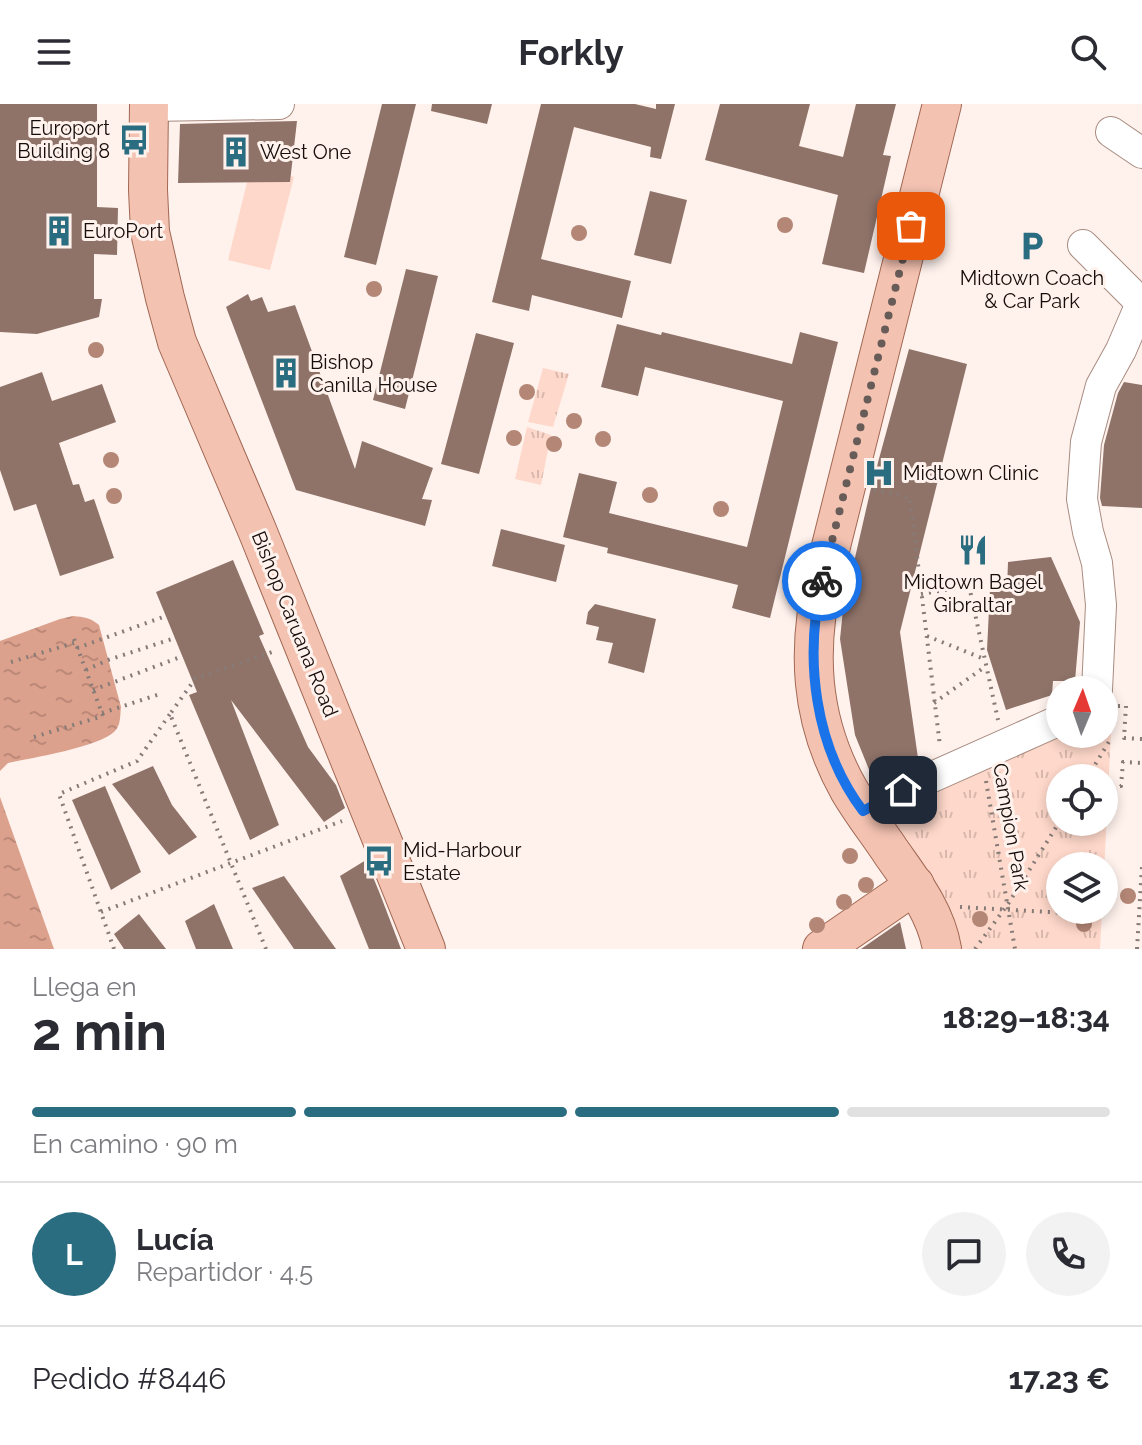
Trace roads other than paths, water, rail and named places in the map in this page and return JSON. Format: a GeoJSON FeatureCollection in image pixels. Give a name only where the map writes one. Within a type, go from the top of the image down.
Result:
{"type":"FeatureCollection","features":[{"type":"Feature","properties":{"kind":"main road"},"geometry":{"type":"LineString","coordinates":[[942,104],[817,601],[813,644],[820,721],[838,767],[863,811],[920,895],[938,929],[942,949]]}},
{"type":"Feature","properties":{"kind":"main road","name":"Bishop Caruana Road"},"geometry":{"type":"LineString","coordinates":[[149,105],[150,232],[177,342],[426,949]]}},
{"type":"Feature","properties":{"kind":"main road"},"geometry":{"type":"LineString","coordinates":[[822,949],[920,895]]}},
{"type":"Feature","properties":{"kind":"street"},"geometry":{"type":"LineString","coordinates":[[149,105],[279,104]]}},
{"type":"Feature","properties":{"kind":"street"},"geometry":{"type":"LineString","coordinates":[[1111,132],[1142,153]]}},
{"type":"Feature","properties":{"kind":"street"},"geometry":{"type":"LineString","coordinates":[[1083,245],[1142,302],[1101,386],[1086,442],[1082,499],[1097,563],[1105,676]]}},
{"type":"Feature","properties":{"kind":"street"},"geometry":{"type":"LineString","coordinates":[[863,811],[1046,726]]}},
{"type":"Feature","properties":{"kind":"water"},"geometry":{"type":"Polygon","coordinates":[[[73,616],[87,618],[99,625],[121,707],[118,726],[107,737],[95,742],[8,763],[0,771],[0,641],[73,616]]]}},
{"type":"Feature","properties":{"kind":"water"},"geometry":{"type":"Polygon","coordinates":[[[0,797],[54,949],[0,949],[0,797]]]}},
{"type":"Feature","properties":{"kind":"place","name":"Europort Building 8"},"geometry":{"type":"Point","coordinates":[134,140]}},
{"type":"Feature","properties":{"kind":"place","name":"West One"},"geometry":{"type":"Point","coordinates":[236,152]}},
{"type":"Feature","properties":{"kind":"place","name":"EuroPort"},"geometry":{"type":"Point","coordinates":[59,231]}},
{"type":"Feature","properties":{"kind":"place","name":"Midtown Coach & Car Park"},"geometry":{"type":"Point","coordinates":[1032,246]}},
{"type":"Feature","properties":{"kind":"place","name":"Bishop Canilla House"},"geometry":{"type":"Point","coordinates":[286,373]}},
{"type":"Feature","properties":{"kind":"place","name":"Midtown Clinic"},"geometry":{"type":"Point","coordinates":[879,473]}},
{"type":"Feature","properties":{"kind":"place","name":"Midtown Bagel Gibraltar"},"geometry":{"type":"Point","coordinates":[973,550]}},
{"type":"Feature","properties":{"kind":"place","name":"Mid-Harbour Estate"},"geometry":{"type":"Point","coordinates":[379,861]}}]}
